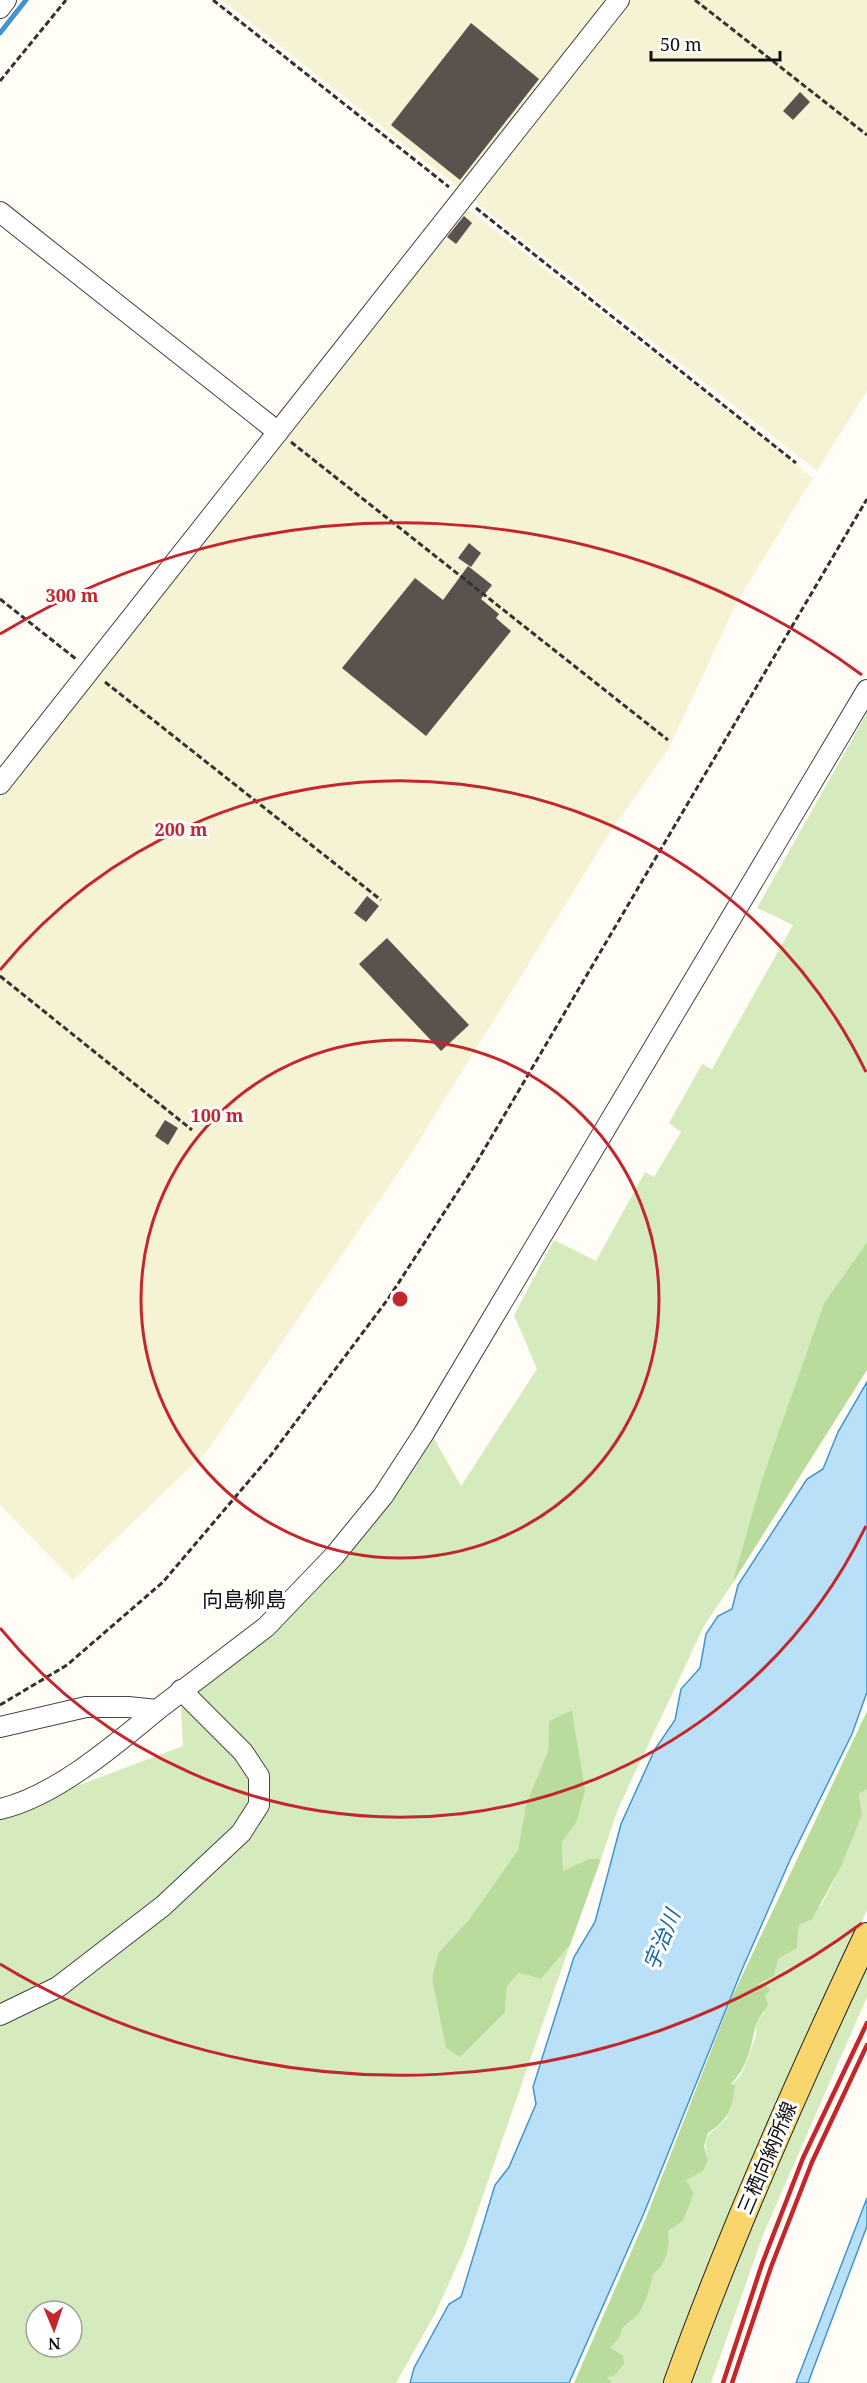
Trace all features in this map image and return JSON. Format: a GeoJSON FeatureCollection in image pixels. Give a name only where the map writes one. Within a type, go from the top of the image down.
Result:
{"type":"FeatureCollection","features":[{"type":"Feature","properties":{"kind":"main road","name":"三栖向納所線"},"geometry":{"type":"LineString","coordinates":[[677,2383],[709,2295],[758,2178],[867,1936]]}},
{"type":"Feature","properties":{"kind":"street"},"geometry":{"type":"LineString","coordinates":[[0,8],[6,0]]}},
{"type":"Feature","properties":{"kind":"street"},"geometry":{"type":"LineString","coordinates":[[0,784],[620,0]]}},
{"type":"Feature","properties":{"kind":"street"},"geometry":{"type":"LineString","coordinates":[[0,212],[278,432]]}},
{"type":"Feature","properties":{"kind":"street"},"geometry":{"type":"LineString","coordinates":[[0,1809],[14,1806],[75,1774],[181,1690],[266,1627],[334,1556],[383,1496],[424,1433],[867,690]]}},
{"type":"Feature","properties":{"kind":"street"},"geometry":{"type":"LineString","coordinates":[[0,2015],[58,1987],[163,1906],[241,1833],[259,1805],[259,1776],[243,1752],[181,1690]]}},
{"type":"Feature","properties":{"kind":"street"},"geometry":{"type":"LineString","coordinates":[[0,1727],[86,1707],[157,1710]]}},
{"type":"Feature","properties":{"kind":"path"},"geometry":{"type":"LineString","coordinates":[[0,81],[66,0]]}},
{"type":"Feature","properties":{"kind":"path"},"geometry":{"type":"LineString","coordinates":[[213,0],[796,463]]}},
{"type":"Feature","properties":{"kind":"path"},"geometry":{"type":"LineString","coordinates":[[695,0],[867,135]]}},
{"type":"Feature","properties":{"kind":"path"},"geometry":{"type":"LineString","coordinates":[[278,432],[669,740]]}},
{"type":"Feature","properties":{"kind":"path"},"geometry":{"type":"LineString","coordinates":[[0,1704],[67,1665],[163,1582],[271,1455],[387,1299],[475,1165],[867,499]]}},
{"type":"Feature","properties":{"kind":"path"},"geometry":{"type":"LineString","coordinates":[[0,598],[381,900]]}},
{"type":"Feature","properties":{"kind":"path"},"geometry":{"type":"LineString","coordinates":[[0,976],[192,1130]]}},
{"type":"Feature","properties":{"kind":"shaded area"},"geometry":{"type":"Polygon","coordinates":[[[222,0],[606,0],[458,187],[222,0]]]}},
{"type":"Feature","properties":{"kind":"shaded area"},"geometry":{"type":"Polygon","coordinates":[[[627,0],[867,0],[867,391],[817,471],[470,198],[627,0]]]}},
{"type":"Feature","properties":{"kind":"shaded area"},"geometry":{"type":"Polygon","coordinates":[[[464,206],[813,478],[738,600],[669,748],[609,834],[409,1157],[208,1450],[73,1580],[0,1505],[0,794],[464,206]]]}},
{"type":"Feature","properties":{"kind":"green space"},"geometry":{"type":"Polygon","coordinates":[[[867,713],[867,1242],[824,1303],[762,1479],[732,1584],[704,1626],[618,1809],[601,1859],[589,1859],[563,1872],[562,1842],[576,1823],[578,1748],[572,1710],[549,1722],[548,1751],[526,1804],[518,1850],[468,1921],[438,1953],[432,1978],[440,2009],[505,2012],[507,1986],[519,1973],[541,1979],[570,1945],[464,2250],[436,2312],[396,2383],[0,2383],[0,1815],[183,1746],[181,1708],[195,1688],[333,1571],[431,1433],[461,1486],[537,1369],[514,1315],[554,1240],[596,1261],[645,1172],[654,1177],[681,1132],[669,1123],[702,1064],[712,1069],[793,925],[757,908],[867,713]]]}},
{"type":"Feature","properties":{"kind":"green space"},"geometry":{"type":"Polygon","coordinates":[[[867,1242],[867,1370],[732,1584],[762,1479],[824,1303],[867,1242]]]}},
{"type":"Feature","properties":{"kind":"green space"},"geometry":{"type":"Polygon","coordinates":[[[572,1710],[585,1791],[576,1823],[562,1842],[563,1871],[589,1859],[601,1859],[570,1945],[541,1979],[519,1973],[507,1986],[505,2012],[460,2057],[446,2048],[432,1978],[438,1953],[468,1921],[518,1850],[526,1804],[548,1751],[549,1721],[572,1710]]]}},
{"type":"Feature","properties":{"kind":"green space"},"geometry":{"type":"Polygon","coordinates":[[[867,1711],[867,1789],[859,1794],[862,1815],[841,1867],[812,1919],[799,1925],[797,1948],[778,1959],[774,1976],[758,1984],[762,1988],[766,1985],[770,1990],[765,1995],[768,2004],[756,2024],[745,2063],[731,2084],[735,2086],[728,2113],[708,2133],[704,2146],[708,2161],[703,2171],[686,2180],[694,2193],[683,2221],[668,2231],[666,2255],[662,2265],[653,2274],[648,2294],[639,2314],[622,2329],[619,2338],[610,2348],[623,2356],[624,2364],[614,2376],[607,2377],[612,2383],[574,2383],[645,2220],[732,1997],[867,1711]]]}},
{"type":"Feature","properties":{"kind":"green space"},"geometry":{"type":"Polygon","coordinates":[[[867,1789],[867,1910],[664,2383],[612,2383],[607,2377],[609,2348],[619,2338],[622,2329],[631,2322],[648,2294],[668,2231],[683,2221],[694,2193],[686,2180],[708,2161],[706,2140],[727,2118],[731,2085],[741,2075],[756,2035],[756,2022],[764,2013],[762,1988],[758,1984],[774,1976],[778,1959],[797,1948],[799,1925],[822,1904],[841,1867],[862,1815],[859,1794],[867,1789]]]}},
{"type":"Feature","properties":{"kind":"green space"},"geometry":{"type":"Polygon","coordinates":[[[867,1960],[867,1997],[763,2235],[711,2383],[689,2383],[831,2036],[867,1960]]]}},
{"type":"Feature","properties":{"kind":"water","name":"宇治川"},"geometry":{"type":"Polygon","coordinates":[[[867,1382],[867,1692],[852,1734],[790,1860],[741,1972],[644,2213],[569,2383],[410,2383],[414,2368],[449,2304],[461,2297],[495,2185],[509,2167],[536,2104],[533,2087],[574,1957],[595,1922],[621,1824],[655,1749],[675,1720],[681,1689],[700,1668],[706,1634],[718,1616],[732,1609],[738,1585],[807,1479],[823,1469],[838,1432],[867,1382]]]}},
{"type":"Feature","properties":{"kind":"water"},"geometry":{"type":"Polygon","coordinates":[[[867,2198],[867,2226],[808,2383],[796,2383],[867,2198]]]}},
{"type":"Feature","properties":{"kind":"building"},"geometry":{"type":"Polygon","coordinates":[[[471,23],[539,79],[460,180],[391,125],[471,23]]]}},
{"type":"Feature","properties":{"kind":"building"},"geometry":{"type":"Polygon","coordinates":[[[800,92],[810,102],[793,120],[783,111],[800,92]]]}},
{"type":"Feature","properties":{"kind":"building"},"geometry":{"type":"Polygon","coordinates":[[[464,216],[472,223],[456,244],[447,237],[464,216]]]}},
{"type":"Feature","properties":{"kind":"building"},"geometry":{"type":"Polygon","coordinates":[[[469,543],[481,553],[471,567],[458,558],[469,543]]]}},
{"type":"Feature","properties":{"kind":"building"},"geometry":{"type":"Polygon","coordinates":[[[468,566],[492,585],[481,599],[499,614],[496,618],[511,631],[426,736],[342,668],[415,578],[443,600],[468,566]]]}},
{"type":"Feature","properties":{"kind":"building"},"geometry":{"type":"Polygon","coordinates":[[[367,896],[379,906],[366,922],[354,913],[367,896]]]}},
{"type":"Feature","properties":{"kind":"building"},"geometry":{"type":"Polygon","coordinates":[[[387,938],[469,1025],[441,1051],[359,964],[387,938]]]}},
{"type":"Feature","properties":{"kind":"building"},"geometry":{"type":"Polygon","coordinates":[[[165,1120],[178,1128],[168,1145],[155,1136],[165,1120]]]}},
{"type":"Feature","properties":{"kind":"waterway"},"geometry":{"type":"LineString","coordinates":[[0,33],[26,0]]}},
{"type":"Feature","properties":{"kind":"railway"},"geometry":{"type":"LineString","coordinates":[[723,2383],[762,2264],[803,2158],[867,2023]]}},
{"type":"Feature","properties":{"kind":"railway"},"geometry":{"type":"LineString","coordinates":[[732,2383],[771,2267],[812,2162],[867,2045]]}},
{"type":"Feature","properties":{"kind":"district","name":"向島柳島"},"geometry":{"type":"Point","coordinates":[244,1600]}}]}
